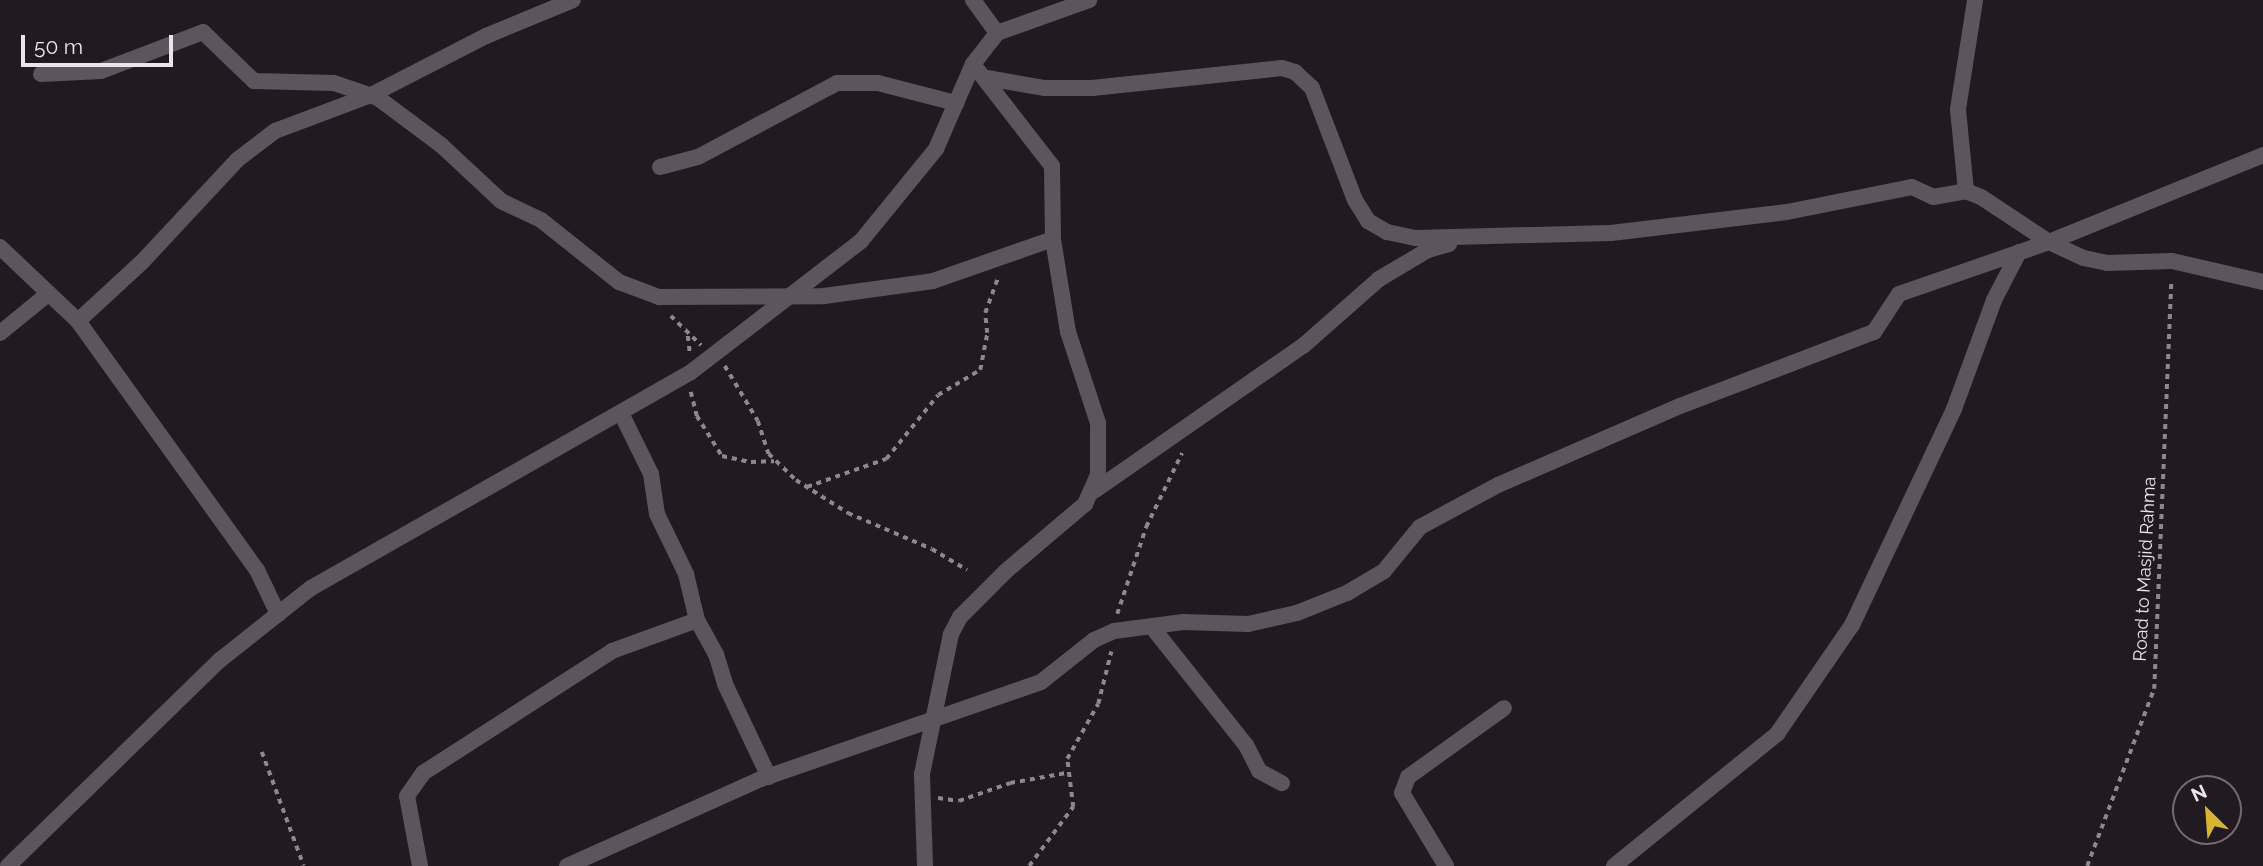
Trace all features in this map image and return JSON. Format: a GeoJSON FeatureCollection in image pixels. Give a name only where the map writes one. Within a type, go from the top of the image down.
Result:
{"type":"FeatureCollection","features":[{"type":"Feature","properties":{"kind":"street"},"geometry":{"type":"LineString","coordinates":[[78,321],[142,262],[237,160],[275,131],[371,95],[486,36],[573,0]]}},
{"type":"Feature","properties":{"kind":"street"},"geometry":{"type":"LineString","coordinates":[[973,0],[997,33]]}},
{"type":"Feature","properties":{"kind":"street"},"geometry":{"type":"LineString","coordinates":[[8,866],[220,660],[311,588],[691,372],[795,295],[861,242],[936,149],[973,64],[997,33],[1089,0]]}},
{"type":"Feature","properties":{"kind":"street"},"geometry":{"type":"LineString","coordinates":[[1966,191],[1958,109],[1975,0]]}},
{"type":"Feature","properties":{"kind":"street"},"geometry":{"type":"LineString","coordinates":[[41,74],[101,71],[203,32],[254,81],[334,83],[371,95],[441,145],[500,201],[541,220],[619,282],[651,296],[680,299],[824,296],[933,281],[1053,239]]}},
{"type":"Feature","properties":{"kind":"street"},"geometry":{"type":"LineString","coordinates":[[973,64],[987,78],[1052,166],[1053,239],[1068,332],[1098,423],[1094,491]]}},
{"type":"Feature","properties":{"kind":"street"},"geometry":{"type":"LineString","coordinates":[[987,78],[1045,88],[1091,88],[1282,68],[1295,72],[1312,88],[1354,200],[1368,220],[1387,232],[1416,238],[1625,232],[1787,212],[1912,187],[1933,197],[1966,191],[2049,242],[2084,258],[2106,263],[2172,261],[2263,282]]}},
{"type":"Feature","properties":{"kind":"street"},"geometry":{"type":"LineString","coordinates":[[660,167],[698,157],[837,83],[878,83],[956,103]]}},
{"type":"Feature","properties":{"kind":"street"},"geometry":{"type":"LineString","coordinates":[[567,866],[769,777],[1041,682],[1094,640],[1114,631],[1152,626],[1248,624],[1297,613],[1347,593],[1384,571],[1420,527],[1498,485],[1680,406],[1874,332],[1899,294],[2049,242],[2263,155]]}},
{"type":"Feature","properties":{"kind":"street"},"geometry":{"type":"LineString","coordinates":[[925,866],[922,796],[932,720],[951,634],[960,617],[1085,504],[1094,491],[1303,346],[1390,271],[1428,250],[1471,238]]}},
{"type":"Feature","properties":{"kind":"street"},"geometry":{"type":"LineString","coordinates":[[0,247],[78,321],[257,570],[278,614]]}},
{"type":"Feature","properties":{"kind":"street"},"geometry":{"type":"LineString","coordinates":[[1614,866],[1777,734],[1852,625],[1954,409],[1994,300],[2019,252]]}},
{"type":"Feature","properties":{"kind":"street"},"geometry":{"type":"LineString","coordinates":[[0,333],[49,293]]}},
{"type":"Feature","properties":{"kind":"street"},"geometry":{"type":"LineString","coordinates":[[621,413],[650,474],[657,514],[686,574],[696,620],[716,654],[725,684],[769,777]]}},
{"type":"Feature","properties":{"kind":"street"},"geometry":{"type":"LineString","coordinates":[[420,866],[407,796],[422,774],[612,651],[696,620]]}},
{"type":"Feature","properties":{"kind":"street"},"geometry":{"type":"LineString","coordinates":[[1152,626],[1246,745],[1259,771],[1282,783]]}},
{"type":"Feature","properties":{"kind":"street"},"geometry":{"type":"LineString","coordinates":[[1447,866],[1402,793],[1408,777],[1504,708]]}},
{"type":"Feature","properties":{"kind":"path"},"geometry":{"type":"LineString","coordinates":[[807,487],[886,459],[938,395],[980,370],[984,363],[987,304],[1009,253]]}},
{"type":"Feature","properties":{"kind":"path","name":"Road to Masjid Rahma"},"geometry":{"type":"LineString","coordinates":[[2087,866],[2154,689],[2172,261]]}},
{"type":"Feature","properties":{"kind":"path"},"geometry":{"type":"LineString","coordinates":[[651,296],[713,356],[743,391],[774,461],[807,487],[848,513],[932,549],[967,570]]}},
{"type":"Feature","properties":{"kind":"path"},"geometry":{"type":"LineString","coordinates":[[688,334],[697,416],[722,456],[751,463],[774,461]]}},
{"type":"Feature","properties":{"kind":"path"},"geometry":{"type":"LineString","coordinates":[[1029,866],[1073,807],[1066,773],[1067,759],[1098,704],[1114,631],[1146,527],[1186,446]]}},
{"type":"Feature","properties":{"kind":"path"},"geometry":{"type":"LineString","coordinates":[[262,752],[304,866]]}},
{"type":"Feature","properties":{"kind":"path"},"geometry":{"type":"LineString","coordinates":[[922,796],[959,801],[1010,783],[1066,773]]}}]}
